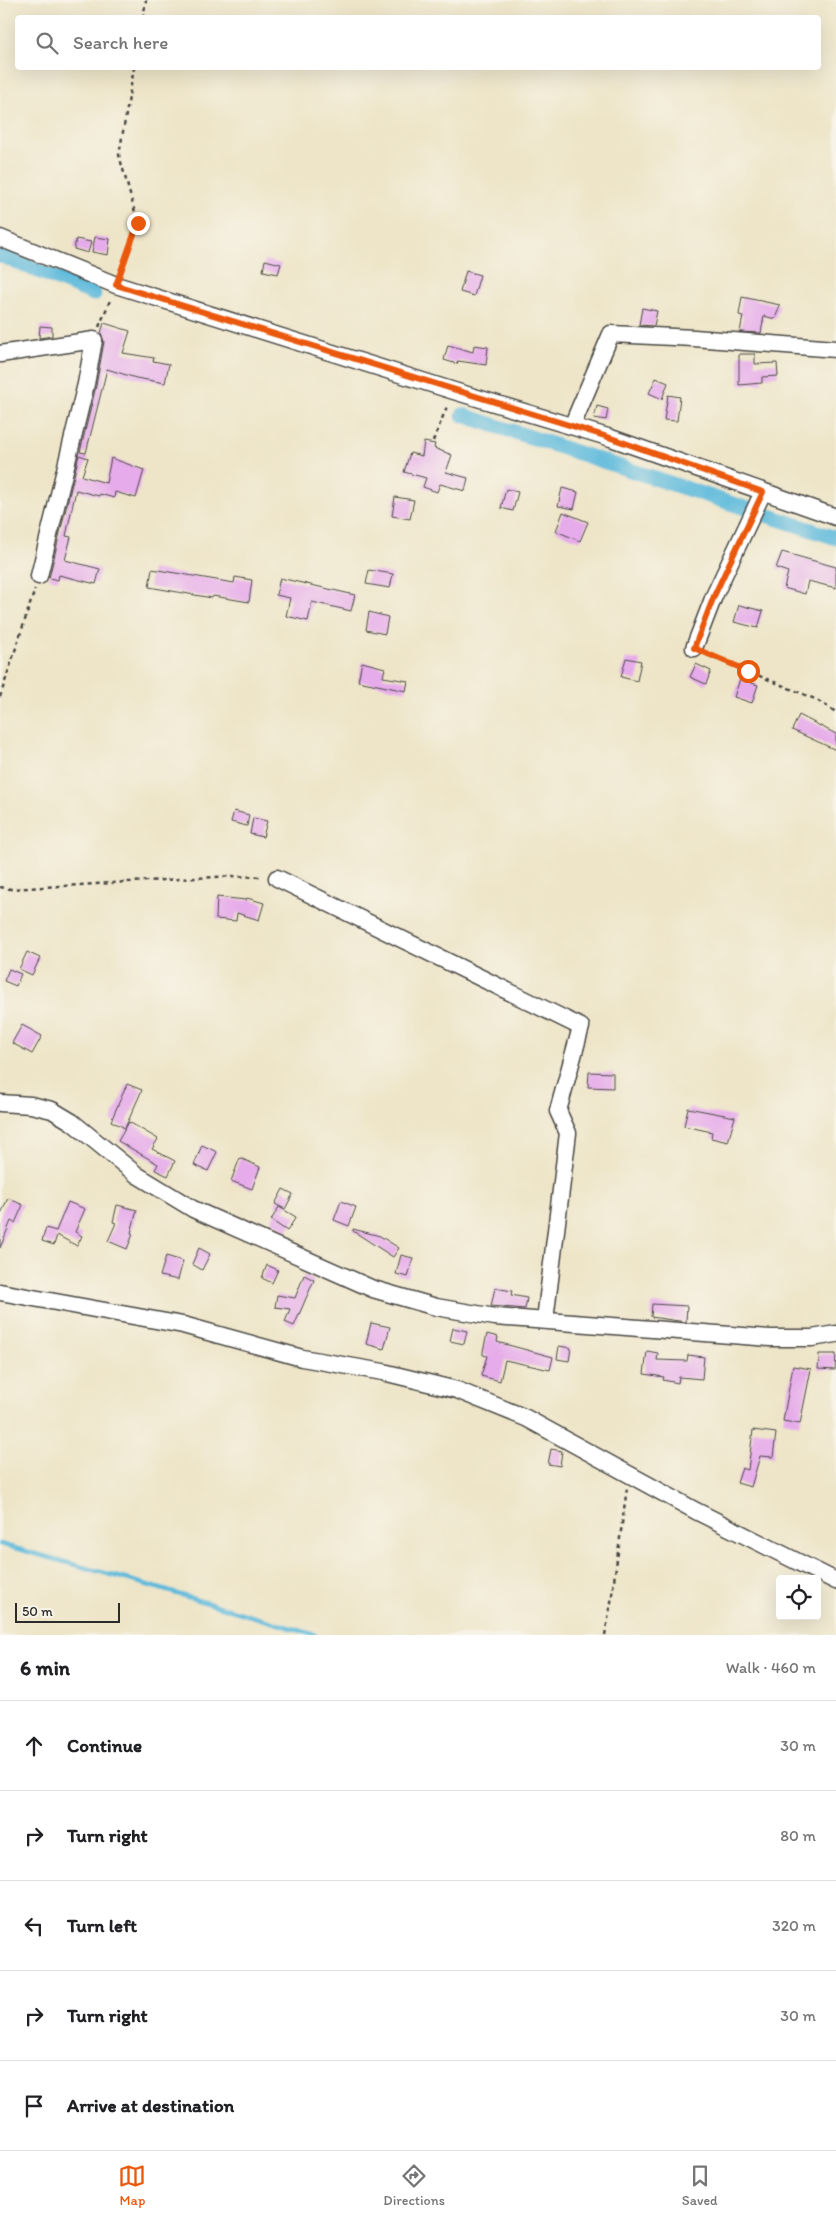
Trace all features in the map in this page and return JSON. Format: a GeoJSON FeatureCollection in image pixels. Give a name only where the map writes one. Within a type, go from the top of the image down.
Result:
{"type":"FeatureCollection","features":[{"type":"Feature","properties":{"kind":"street"},"geometry":{"type":"LineString","coordinates":[[0,238],[116,285],[572,426],[761,499],[836,517]]}},
{"type":"Feature","properties":{"kind":"street"},"geometry":{"type":"LineString","coordinates":[[572,426],[611,334],[694,338],[836,349]]}},
{"type":"Feature","properties":{"kind":"street"},"geometry":{"type":"LineString","coordinates":[[0,354],[94,340],[86,384],[39,576]]}},
{"type":"Feature","properties":{"kind":"street"},"geometry":{"type":"LineString","coordinates":[[694,648],[714,596],[761,499]]}},
{"type":"Feature","properties":{"kind":"street"},"geometry":{"type":"LineString","coordinates":[[277,878],[581,1027],[558,1111],[568,1133],[545,1320]]}},
{"type":"Feature","properties":{"kind":"street"},"geometry":{"type":"LineString","coordinates":[[0,1103],[31,1105],[52,1110],[72,1122],[137,1175],[193,1209],[373,1289],[436,1308],[495,1317],[770,1338],[812,1338],[836,1334]]}},
{"type":"Feature","properties":{"kind":"street"},"geometry":{"type":"LineString","coordinates":[[0,1292],[183,1325],[302,1358],[383,1372],[457,1390],[526,1418],[696,1511],[836,1581]]}},
{"type":"Feature","properties":{"kind":"path"},"geometry":{"type":"LineString","coordinates":[[144,15],[146,0]]}},
{"type":"Feature","properties":{"kind":"path"},"geometry":{"type":"LineString","coordinates":[[94,340],[138,223],[119,155],[134,70]]}},
{"type":"Feature","properties":{"kind":"path"},"geometry":{"type":"LineString","coordinates":[[433,441],[454,391]]}},
{"type":"Feature","properties":{"kind":"path"},"geometry":{"type":"LineString","coordinates":[[0,697],[39,576]]}},
{"type":"Feature","properties":{"kind":"path"},"geometry":{"type":"LineString","coordinates":[[694,648],[815,699],[836,712]]}},
{"type":"Feature","properties":{"kind":"path"},"geometry":{"type":"LineString","coordinates":[[0,887],[11,890],[230,876],[277,878]]}},
{"type":"Feature","properties":{"kind":"path"},"geometry":{"type":"LineString","coordinates":[[605,1635],[617,1565],[624,1501],[630,1474]]}},
{"type":"Feature","properties":{"kind":"building"},"geometry":{"type":"Polygon","coordinates":[[[95,237],[110,239],[108,255],[92,252],[95,237]]]}},
{"type":"Feature","properties":{"kind":"building"},"geometry":{"type":"Polygon","coordinates":[[[76,239],[91,242],[88,253],[74,249],[76,239]]]}},
{"type":"Feature","properties":{"kind":"building"},"geometry":{"type":"Polygon","coordinates":[[[265,260],[281,264],[278,274],[263,271],[265,260]]]}},
{"type":"Feature","properties":{"kind":"building"},"geometry":{"type":"Polygon","coordinates":[[[466,271],[480,275],[474,296],[460,292],[466,271]]]}},
{"type":"Feature","properties":{"kind":"building"},"geometry":{"type":"Polygon","coordinates":[[[742,297],[780,305],[775,319],[764,316],[761,333],[740,332],[743,316],[739,315],[742,297]]]}},
{"type":"Feature","properties":{"kind":"building"},"geometry":{"type":"Polygon","coordinates":[[[642,308],[657,311],[654,326],[639,325],[642,308]]]}},
{"type":"Feature","properties":{"kind":"building"},"geometry":{"type":"Polygon","coordinates":[[[104,323],[130,331],[123,353],[154,358],[153,361],[169,364],[165,383],[136,378],[107,369],[86,453],[80,452],[96,386],[104,342],[101,333],[104,323]]]}},
{"type":"Feature","properties":{"kind":"building"},"geometry":{"type":"Polygon","coordinates":[[[40,326],[52,327],[52,336],[39,338],[40,326]]]}},
{"type":"Feature","properties":{"kind":"building"},"geometry":{"type":"Polygon","coordinates":[[[448,345],[473,352],[474,345],[488,347],[486,365],[458,361],[457,364],[444,360],[448,345]]]}},
{"type":"Feature","properties":{"kind":"building"},"geometry":{"type":"Polygon","coordinates":[[[739,354],[755,354],[755,364],[777,363],[778,376],[762,377],[762,383],[739,385],[739,354]]]}},
{"type":"Feature","properties":{"kind":"building"},"geometry":{"type":"Polygon","coordinates":[[[656,378],[668,383],[662,399],[649,393],[656,378]]]}},
{"type":"Feature","properties":{"kind":"building"},"geometry":{"type":"Polygon","coordinates":[[[668,395],[680,397],[677,421],[664,420],[668,395]]]}},
{"type":"Feature","properties":{"kind":"building"},"geometry":{"type":"Polygon","coordinates":[[[597,406],[608,409],[606,420],[594,418],[597,406]]]}},
{"type":"Feature","properties":{"kind":"building"},"geometry":{"type":"Polygon","coordinates":[[[424,442],[435,444],[434,448],[452,455],[446,472],[468,478],[465,491],[440,484],[437,492],[423,487],[426,478],[404,472],[410,453],[422,456],[424,442]]]}},
{"type":"Feature","properties":{"kind":"building"},"geometry":{"type":"Polygon","coordinates":[[[79,455],[88,458],[82,476],[106,483],[111,458],[144,470],[136,498],[115,492],[114,498],[76,490],[66,536],[71,537],[65,560],[100,569],[96,584],[59,575],[58,580],[49,578],[79,455]]]}},
{"type":"Feature","properties":{"kind":"building"},"geometry":{"type":"Polygon","coordinates":[[[562,488],[578,492],[574,509],[558,506],[562,488]]]}},
{"type":"Feature","properties":{"kind":"building"},"geometry":{"type":"Polygon","coordinates":[[[506,489],[518,492],[513,511],[501,508],[506,489]]]}},
{"type":"Feature","properties":{"kind":"building"},"geometry":{"type":"Polygon","coordinates":[[[395,497],[414,500],[410,519],[392,516],[395,497]]]}},
{"type":"Feature","properties":{"kind":"building"},"geometry":{"type":"Polygon","coordinates":[[[563,512],[588,522],[580,541],[556,531],[563,512]]]}},
{"type":"Feature","properties":{"kind":"building"},"geometry":{"type":"Polygon","coordinates":[[[782,552],[836,567],[836,588],[808,581],[805,594],[784,588],[788,572],[776,568],[782,552]]]}},
{"type":"Feature","properties":{"kind":"building"},"geometry":{"type":"Polygon","coordinates":[[[152,569],[234,583],[235,577],[252,580],[249,602],[213,596],[212,598],[149,587],[152,569]]]}},
{"type":"Feature","properties":{"kind":"building"},"geometry":{"type":"Polygon","coordinates":[[[369,570],[393,574],[390,588],[366,584],[369,570]]]}},
{"type":"Feature","properties":{"kind":"building"},"geometry":{"type":"Polygon","coordinates":[[[280,578],[355,595],[351,611],[312,602],[308,621],[286,616],[290,598],[276,595],[280,578]]]}},
{"type":"Feature","properties":{"kind":"building"},"geometry":{"type":"Polygon","coordinates":[[[739,605],[763,611],[758,628],[734,622],[739,605]]]}},
{"type":"Feature","properties":{"kind":"building"},"geometry":{"type":"Polygon","coordinates":[[[369,612],[388,617],[385,634],[366,630],[369,612]]]}},
{"type":"Feature","properties":{"kind":"building"},"geometry":{"type":"Polygon","coordinates":[[[626,658],[641,661],[637,681],[621,677],[626,658]]]}},
{"type":"Feature","properties":{"kind":"building"},"geometry":{"type":"Polygon","coordinates":[[[362,662],[385,668],[383,677],[408,681],[406,691],[358,681],[362,662]]]}},
{"type":"Feature","properties":{"kind":"building"},"geometry":{"type":"Polygon","coordinates":[[[696,664],[711,671],[706,684],[690,677],[696,664]]]}},
{"type":"Feature","properties":{"kind":"building"},"geometry":{"type":"Polygon","coordinates":[[[740,679],[758,685],[752,703],[734,697],[740,679]]]}},
{"type":"Feature","properties":{"kind":"building"},"geometry":{"type":"Polygon","coordinates":[[[799,715],[836,734],[836,750],[792,730],[799,715]]]}},
{"type":"Feature","properties":{"kind":"building"},"geometry":{"type":"Polygon","coordinates":[[[234,811],[249,815],[247,826],[231,822],[234,811]]]}},
{"type":"Feature","properties":{"kind":"building"},"geometry":{"type":"Polygon","coordinates":[[[253,818],[267,821],[263,837],[250,834],[253,818]]]}},
{"type":"Feature","properties":{"kind":"building"},"geometry":{"type":"Polygon","coordinates":[[[217,897],[246,900],[247,898],[264,903],[259,920],[237,913],[236,921],[216,919],[217,897]]]}},
{"type":"Feature","properties":{"kind":"building"},"geometry":{"type":"Polygon","coordinates":[[[27,952],[40,958],[32,975],[19,969],[27,952]]]}},
{"type":"Feature","properties":{"kind":"building"},"geometry":{"type":"Polygon","coordinates":[[[9,969],[21,974],[16,986],[4,981],[9,969]]]}},
{"type":"Feature","properties":{"kind":"building"},"geometry":{"type":"Polygon","coordinates":[[[22,1025],[42,1036],[32,1054],[12,1043],[22,1025]]]}},
{"type":"Feature","properties":{"kind":"building"},"geometry":{"type":"Polygon","coordinates":[[[589,1072],[613,1073],[613,1088],[588,1087],[589,1072]]]}},
{"type":"Feature","properties":{"kind":"building"},"geometry":{"type":"Polygon","coordinates":[[[127,1084],[142,1090],[125,1128],[111,1121],[127,1084]]]}},
{"type":"Feature","properties":{"kind":"building"},"geometry":{"type":"Polygon","coordinates":[[[688,1108],[735,1117],[728,1142],[711,1138],[712,1132],[684,1126],[688,1108]]]}},
{"type":"Feature","properties":{"kind":"building"},"geometry":{"type":"Polygon","coordinates":[[[129,1122],[158,1139],[152,1149],[175,1161],[168,1176],[155,1170],[158,1164],[118,1141],[129,1122]]]}},
{"type":"Feature","properties":{"kind":"building"},"geometry":{"type":"Polygon","coordinates":[[[202,1145],[217,1152],[208,1171],[194,1165],[202,1145]]]}},
{"type":"Feature","properties":{"kind":"building"},"geometry":{"type":"Polygon","coordinates":[[[240,1158],[260,1167],[252,1189],[231,1181],[240,1158]]]}},
{"type":"Feature","properties":{"kind":"building"},"geometry":{"type":"Polygon","coordinates":[[[283,1189],[293,1194],[285,1209],[275,1204],[283,1189]]]}},
{"type":"Feature","properties":{"kind":"building"},"geometry":{"type":"Polygon","coordinates":[[[8,1198],[23,1205],[15,1223],[11,1221],[0,1248],[0,1216],[8,1198]]]}},
{"type":"Feature","properties":{"kind":"building"},"geometry":{"type":"Polygon","coordinates":[[[341,1201],[356,1207],[349,1226],[334,1220],[341,1201]]]}},
{"type":"Feature","properties":{"kind":"building"},"geometry":{"type":"Polygon","coordinates":[[[68,1202],[85,1209],[75,1232],[82,1236],[77,1246],[57,1235],[54,1245],[42,1241],[46,1228],[56,1231],[68,1202]]]}},
{"type":"Feature","properties":{"kind":"building"},"geometry":{"type":"Polygon","coordinates":[[[117,1205],[137,1210],[131,1233],[133,1234],[127,1249],[108,1241],[116,1223],[113,1222],[117,1205]]]}},
{"type":"Feature","properties":{"kind":"building"},"geometry":{"type":"Polygon","coordinates":[[[279,1207],[296,1217],[287,1231],[271,1220],[279,1207]]]}},
{"type":"Feature","properties":{"kind":"building"},"geometry":{"type":"Polygon","coordinates":[[[353,1229],[380,1236],[399,1248],[393,1257],[353,1231],[353,1229]]]}},
{"type":"Feature","properties":{"kind":"building"},"geometry":{"type":"Polygon","coordinates":[[[199,1248],[210,1254],[202,1270],[192,1264],[199,1248]]]}},
{"type":"Feature","properties":{"kind":"building"},"geometry":{"type":"Polygon","coordinates":[[[401,1255],[413,1258],[408,1277],[396,1274],[401,1255]]]}},
{"type":"Feature","properties":{"kind":"building"},"geometry":{"type":"Polygon","coordinates":[[[166,1256],[183,1261],[178,1280],[160,1276],[166,1256]]]}},
{"type":"Feature","properties":{"kind":"building"},"geometry":{"type":"Polygon","coordinates":[[[267,1265],[278,1270],[272,1283],[262,1278],[267,1265]]]}},
{"type":"Feature","properties":{"kind":"building"},"geometry":{"type":"Polygon","coordinates":[[[304,1275],[314,1280],[294,1326],[285,1322],[290,1309],[275,1307],[277,1295],[295,1298],[304,1275]]]}},
{"type":"Feature","properties":{"kind":"building"},"geometry":{"type":"Polygon","coordinates":[[[495,1288],[512,1291],[511,1295],[527,1298],[525,1309],[491,1306],[495,1288]]]}},
{"type":"Feature","properties":{"kind":"building"},"geometry":{"type":"Polygon","coordinates":[[[652,1304],[687,1306],[686,1322],[651,1317],[652,1304]]]}},
{"type":"Feature","properties":{"kind":"building"},"geometry":{"type":"Polygon","coordinates":[[[371,1323],[390,1327],[384,1349],[366,1344],[371,1323]]]}},
{"type":"Feature","properties":{"kind":"building"},"geometry":{"type":"Polygon","coordinates":[[[453,1328],[467,1331],[464,1344],[450,1341],[453,1328]]]}},
{"type":"Feature","properties":{"kind":"building"},"geometry":{"type":"Polygon","coordinates":[[[487,1334],[498,1337],[497,1342],[553,1357],[550,1370],[505,1360],[500,1381],[481,1376],[487,1356],[483,1355],[483,1351],[487,1334]]]}},
{"type":"Feature","properties":{"kind":"building"},"geometry":{"type":"Polygon","coordinates":[[[559,1346],[571,1348],[569,1361],[557,1359],[559,1346]]]}},
{"type":"Feature","properties":{"kind":"building"},"geometry":{"type":"Polygon","coordinates":[[[647,1351],[658,1353],[657,1360],[687,1361],[688,1355],[704,1357],[702,1379],[679,1377],[678,1383],[663,1380],[664,1377],[644,1374],[647,1351]]]}},
{"type":"Feature","properties":{"kind":"building"},"geometry":{"type":"Polygon","coordinates":[[[819,1354],[836,1354],[835,1370],[818,1369],[819,1354]]]}},
{"type":"Feature","properties":{"kind":"building"},"geometry":{"type":"Polygon","coordinates":[[[793,1366],[811,1369],[800,1424],[783,1421],[793,1366]]]}},
{"type":"Feature","properties":{"kind":"building"},"geometry":{"type":"Polygon","coordinates":[[[753,1430],[776,1433],[773,1457],[760,1456],[751,1487],[737,1483],[742,1468],[748,1470],[753,1430]]]}},
{"type":"Feature","properties":{"kind":"building"},"geometry":{"type":"Polygon","coordinates":[[[551,1449],[562,1451],[560,1466],[548,1464],[551,1449]]]}},
{"type":"Feature","properties":{"kind":"waterway"},"geometry":{"type":"LineString","coordinates":[[0,255],[94,294]]}},
{"type":"Feature","properties":{"kind":"waterway"},"geometry":{"type":"LineString","coordinates":[[463,415],[836,538]]}},
{"type":"Feature","properties":{"kind":"waterway"},"geometry":{"type":"LineString","coordinates":[[0,1544],[144,1584],[315,1635]]}},
{"type":"Feature","properties":{"kind":"route"},"geometry":{"type":"LineString","coordinates":[[138,223],[116,285],[611,438],[763,492],[714,596],[694,648],[748,671]]}}]}
